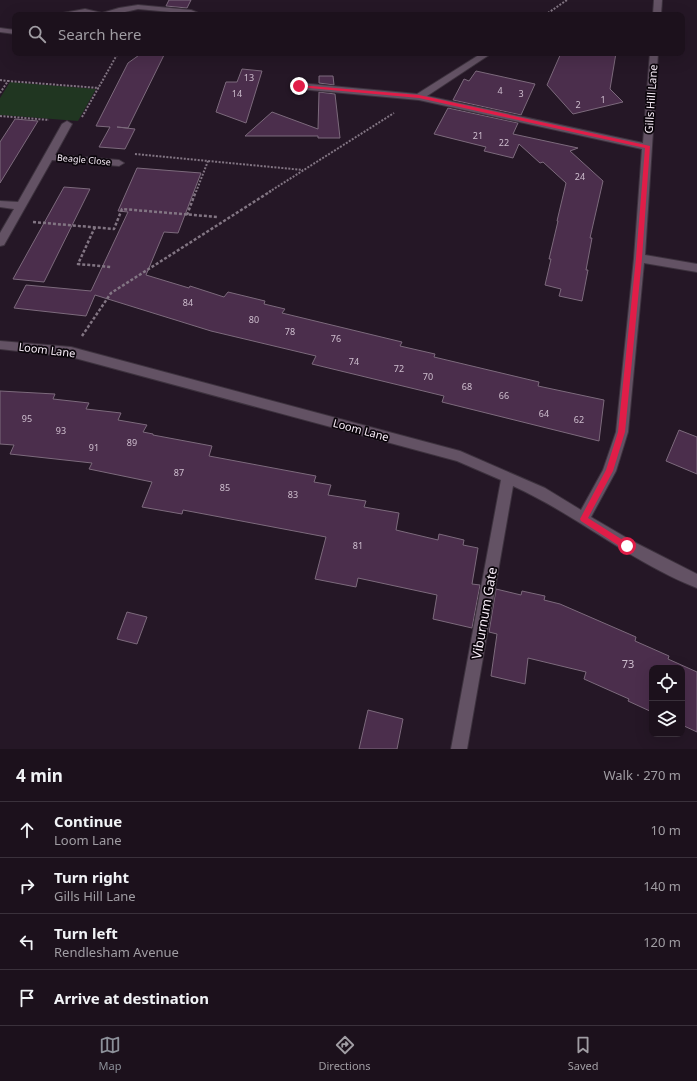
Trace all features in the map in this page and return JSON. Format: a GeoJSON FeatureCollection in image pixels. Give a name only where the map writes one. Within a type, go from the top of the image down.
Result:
{"type":"FeatureCollection","features":[{"type":"Feature","properties":{"kind":"street"},"geometry":{"type":"LineString","coordinates":[[657,12],[658,0]]}},
{"type":"Feature","properties":{"kind":"street"},"geometry":{"type":"LineString","coordinates":[[113,12],[138,7],[191,12]]}},
{"type":"Feature","properties":{"kind":"street"},"geometry":{"type":"LineString","coordinates":[[72,12],[77,9],[91,12]]}},
{"type":"Feature","properties":{"kind":"street"},"geometry":{"type":"LineString","coordinates":[[0,30],[12,32]]}},
{"type":"Feature","properties":{"kind":"street"},"geometry":{"type":"LineString","coordinates":[[419,97],[483,56]]}},
{"type":"Feature","properties":{"kind":"street","name":"Gills Hill Lane"},"geometry":{"type":"LineString","coordinates":[[583,519],[609,471],[622,432],[639,258],[654,56]]}},
{"type":"Feature","properties":{"kind":"street"},"geometry":{"type":"LineString","coordinates":[[299,86],[419,97],[648,147]]}},
{"type":"Feature","properties":{"kind":"street","name":"Beagle Close"},"geometry":{"type":"LineString","coordinates":[[0,242],[67,124]]}},
{"type":"Feature","properties":{"kind":"street","name":"Beagle Close"},"geometry":{"type":"LineString","coordinates":[[49,157],[119,162]]}},
{"type":"Feature","properties":{"kind":"street"},"geometry":{"type":"LineString","coordinates":[[0,204],[20,206]]}},
{"type":"Feature","properties":{"kind":"street"},"geometry":{"type":"LineString","coordinates":[[639,258],[697,268]]}},
{"type":"Feature","properties":{"kind":"street","name":"Loom Lane"},"geometry":{"type":"LineString","coordinates":[[0,345],[71,352],[460,456],[540,492],[627,546],[697,581]]}},
{"type":"Feature","properties":{"kind":"street","name":"Viburnum Gate"},"geometry":{"type":"LineString","coordinates":[[459,749],[508,477]]}},
{"type":"Feature","properties":{"kind":"path"},"geometry":{"type":"LineString","coordinates":[[550,12],[567,0]]}},
{"type":"Feature","properties":{"kind":"path"},"geometry":{"type":"LineString","coordinates":[[0,116],[57,121],[67,124],[79,123],[116,56]]}},
{"type":"Feature","properties":{"kind":"path"},"geometry":{"type":"LineString","coordinates":[[0,80],[99,88]]}},
{"type":"Feature","properties":{"kind":"path"},"geometry":{"type":"LineString","coordinates":[[0,93],[8,81]]}},
{"type":"Feature","properties":{"kind":"path"},"geometry":{"type":"LineString","coordinates":[[71,352],[111,294],[419,97]]}},
{"type":"Feature","properties":{"kind":"path"},"geometry":{"type":"LineString","coordinates":[[119,162],[132,154],[304,170]]}},
{"type":"Feature","properties":{"kind":"path"},"geometry":{"type":"LineString","coordinates":[[187,215],[208,161]]}},
{"type":"Feature","properties":{"kind":"path"},"geometry":{"type":"LineString","coordinates":[[12,220],[114,229],[122,209],[218,217]]}},
{"type":"Feature","properties":{"kind":"path"},"geometry":{"type":"LineString","coordinates":[[95,227],[78,264],[112,267]]}},
{"type":"Feature","properties":{"kind":"green space"},"geometry":{"type":"Polygon","coordinates":[[[10,82],[96,89],[78,121],[0,115],[0,98],[10,82]]]}},
{"type":"Feature","properties":{"kind":"building"},"geometry":{"type":"Polygon","coordinates":[[[169,0],[191,0],[187,8],[166,6],[169,0]]]}},
{"type":"Feature","properties":{"kind":"building"},"geometry":{"type":"Polygon","coordinates":[[[138,56],[164,56],[128,128],[117,127],[135,129],[125,149],[99,147],[110,127],[96,126],[128,63],[138,56]]]}},
{"type":"Feature","properties":{"kind":"building"},"geometry":{"type":"Polygon","coordinates":[[[560,56],[616,56],[610,89],[623,102],[573,114],[547,85],[560,56]]]}},
{"type":"Feature","properties":{"kind":"building"},"geometry":{"type":"Polygon","coordinates":[[[242,69],[262,71],[246,123],[216,112],[226,82],[237,82],[242,69]]]}},
{"type":"Feature","properties":{"kind":"building"},"geometry":{"type":"Polygon","coordinates":[[[476,71],[535,84],[521,115],[453,100],[464,79],[469,81],[476,71]]]}},
{"type":"Feature","properties":{"kind":"building"},"geometry":{"type":"Polygon","coordinates":[[[319,76],[333,76],[334,85],[319,83],[319,76]]]}},
{"type":"Feature","properties":{"kind":"building"},"geometry":{"type":"Polygon","coordinates":[[[319,92],[335,94],[340,138],[318,138],[318,136],[245,136],[272,112],[318,129],[319,92]]]}},
{"type":"Feature","properties":{"kind":"building"},"geometry":{"type":"Polygon","coordinates":[[[448,108],[518,123],[513,134],[578,148],[570,151],[603,181],[590,238],[592,238],[586,270],[588,270],[582,301],[559,296],[561,289],[545,285],[551,259],[549,259],[566,183],[543,162],[540,163],[519,144],[513,158],[484,151],[486,147],[434,134],[448,108]]]}},
{"type":"Feature","properties":{"kind":"building"},"geometry":{"type":"Polygon","coordinates":[[[15,119],[38,121],[0,183],[0,142],[15,119]]]}},
{"type":"Feature","properties":{"kind":"building"},"geometry":{"type":"Polygon","coordinates":[[[137,168],[201,173],[178,233],[164,232],[146,275],[189,288],[190,286],[224,297],[228,292],[265,301],[264,304],[285,309],[282,313],[402,342],[400,346],[435,354],[434,357],[539,382],[538,386],[604,400],[599,441],[442,402],[444,396],[312,364],[316,356],[211,331],[95,295],[86,316],[14,308],[26,285],[91,291],[128,212],[118,211],[137,168]]]}},
{"type":"Feature","properties":{"kind":"building"},"geometry":{"type":"Polygon","coordinates":[[[64,187],[90,189],[44,282],[13,279],[64,187]]]}},
{"type":"Feature","properties":{"kind":"building"},"geometry":{"type":"Polygon","coordinates":[[[0,391],[55,394],[53,399],[89,403],[86,409],[121,413],[118,420],[147,425],[143,432],[212,446],[209,456],[316,476],[314,482],[331,485],[328,495],[366,501],[364,507],[399,513],[396,530],[438,540],[439,534],[464,540],[463,545],[478,548],[472,584],[480,585],[472,628],[433,619],[437,595],[358,578],[356,587],[315,579],[326,537],[183,510],[182,514],[142,507],[152,482],[89,469],[92,463],[10,454],[14,445],[0,444],[0,391]]]}},
{"type":"Feature","properties":{"kind":"building"},"geometry":{"type":"Polygon","coordinates":[[[679,430],[697,437],[697,474],[666,461],[679,430]]]}},
{"type":"Feature","properties":{"kind":"building"},"geometry":{"type":"Polygon","coordinates":[[[496,589],[521,595],[522,591],[545,596],[544,600],[560,604],[636,637],[635,641],[669,656],[668,659],[681,665],[649,665],[649,711],[628,701],[629,699],[584,679],[586,672],[528,658],[525,684],[491,676],[497,634],[489,632],[496,589]]]}},
{"type":"Feature","properties":{"kind":"building"},"geometry":{"type":"Polygon","coordinates":[[[127,612],[147,617],[137,644],[117,639],[127,612]]]}},
{"type":"Feature","properties":{"kind":"building"},"geometry":{"type":"Polygon","coordinates":[[[685,667],[697,672],[697,732],[685,726],[685,667]]]}},
{"type":"Feature","properties":{"kind":"building"},"geometry":{"type":"Polygon","coordinates":[[[368,710],[403,719],[397,749],[359,749],[368,710]]]}},
{"type":"Feature","properties":{"kind":"route"},"geometry":{"type":"LineString","coordinates":[[299,86],[419,97],[648,147],[622,432],[609,471],[592,505],[583,519],[627,546]]}}]}
